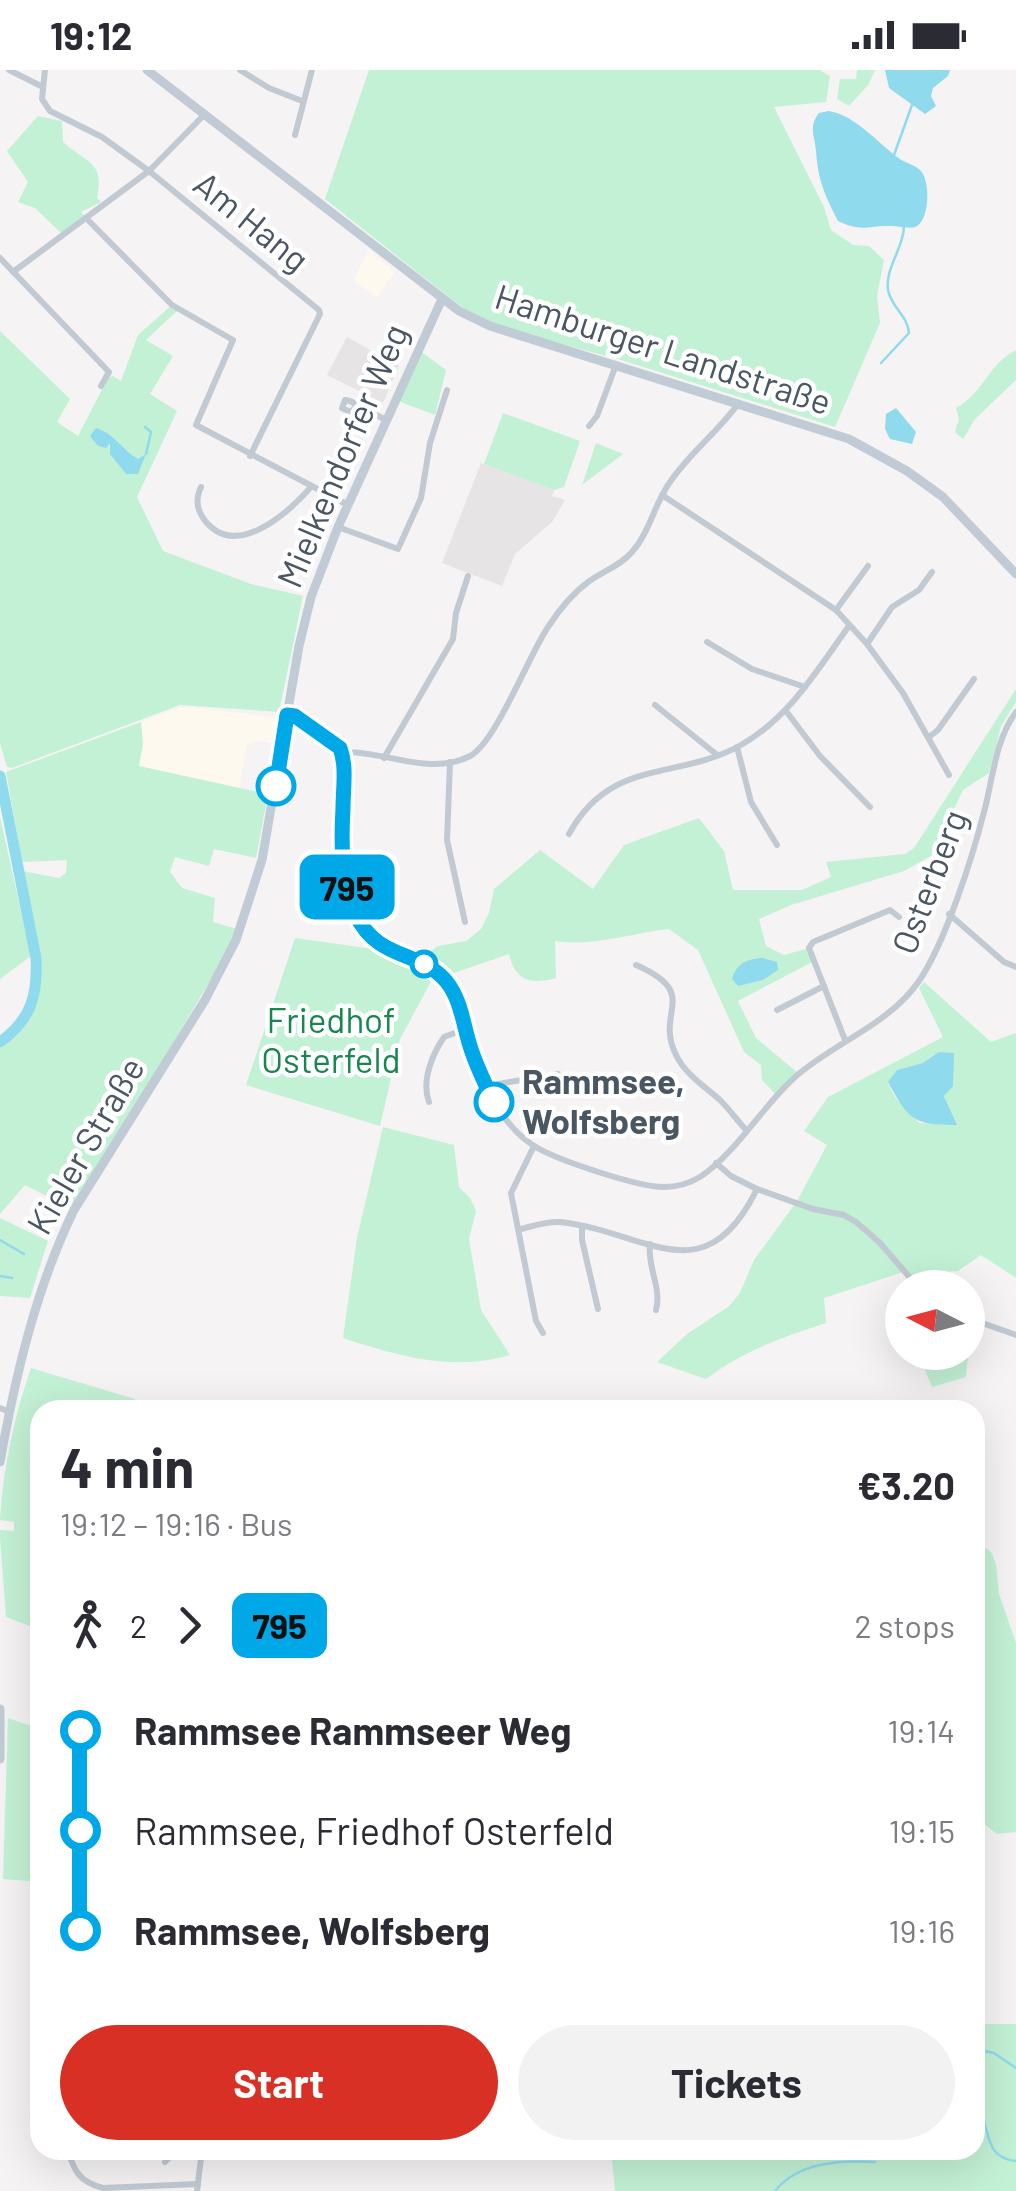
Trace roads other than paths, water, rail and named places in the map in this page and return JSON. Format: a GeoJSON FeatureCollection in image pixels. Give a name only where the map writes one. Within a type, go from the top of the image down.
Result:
{"type":"FeatureCollection","features":[{"type":"Feature","properties":{"kind":"street"},"geometry":{"type":"LineString","coordinates":[[9,70],[41,86],[45,70]]}},
{"type":"Feature","properties":{"kind":"street","name":"Hamburger Landstraße"},"geometry":{"type":"LineString","coordinates":[[147,70],[442,299],[490,326],[849,439],[907,470],[961,513],[1016,574]]}},
{"type":"Feature","properties":{"kind":"street"},"geometry":{"type":"LineString","coordinates":[[240,70],[269,88],[302,100]]}},
{"type":"Feature","properties":{"kind":"street"},"geometry":{"type":"LineString","coordinates":[[295,135],[312,70]]}},
{"type":"Feature","properties":{"kind":"street","name":"Am Hang"},"geometry":{"type":"LineString","coordinates":[[41,86],[42,99],[50,110],[102,138],[149,171],[319,310],[250,456]]}},
{"type":"Feature","properties":{"kind":"street"},"geometry":{"type":"LineString","coordinates":[[14,272],[149,171],[204,115]]}},
{"type":"Feature","properties":{"kind":"street"},"geometry":{"type":"LineString","coordinates":[[86,218],[172,305],[230,336],[233,346],[195,422],[250,456],[348,505]]}},
{"type":"Feature","properties":{"kind":"street"},"geometry":{"type":"LineString","coordinates":[[1,261],[109,372],[101,386]]}},
{"type":"Feature","properties":{"kind":"street","name":"Mielkendorfer Weg"},"geometry":{"type":"LineString","coordinates":[[240,930],[262,860],[304,622],[338,527],[442,299]]}},
{"type":"Feature","properties":{"kind":"street"},"geometry":{"type":"LineString","coordinates":[[588,426],[597,416],[616,364]]}},
{"type":"Feature","properties":{"kind":"street"},"geometry":{"type":"LineString","coordinates":[[338,527],[398,549],[422,498],[430,443],[448,390]]}},
{"type":"Feature","properties":{"kind":"street"},"geometry":{"type":"LineString","coordinates":[[342,752],[450,762],[468,757],[485,744],[555,616],[576,592],[620,564],[636,547],[678,472],[738,404]]}},
{"type":"Feature","properties":{"kind":"street"},"geometry":{"type":"LineString","coordinates":[[356,407],[386,420]]}},
{"type":"Feature","properties":{"kind":"street"},"geometry":{"type":"LineString","coordinates":[[201,487],[197,504],[205,520],[220,532],[237,536],[265,526],[311,487]]}},
{"type":"Feature","properties":{"kind":"street"},"geometry":{"type":"LineString","coordinates":[[662,495],[836,610],[904,694],[949,775]]}},
{"type":"Feature","properties":{"kind":"street"},"geometry":{"type":"LineString","coordinates":[[836,610],[868,566]]}},
{"type":"Feature","properties":{"kind":"street"},"geometry":{"type":"LineString","coordinates":[[867,644],[892,607],[918,590],[932,572]]}},
{"type":"Feature","properties":{"kind":"street"},"geometry":{"type":"LineString","coordinates":[[384,758],[453,639],[456,613],[468,576]]}},
{"type":"Feature","properties":{"kind":"street"},"geometry":{"type":"LineString","coordinates":[[569,834],[579,815],[616,784],[737,747],[786,712],[849,626]]}},
{"type":"Feature","properties":{"kind":"street"},"geometry":{"type":"LineString","coordinates":[[706,642],[752,669],[805,687]]}},
{"type":"Feature","properties":{"kind":"street"},"geometry":{"type":"LineString","coordinates":[[929,737],[974,679]]}},
{"type":"Feature","properties":{"kind":"street"},"geometry":{"type":"LineString","coordinates":[[655,705],[716,754]]}},
{"type":"Feature","properties":{"kind":"street"},"geometry":{"type":"LineString","coordinates":[[786,712],[820,756],[870,807]]}},
{"type":"Feature","properties":{"kind":"street","name":"Osterberg"},"geometry":{"type":"LineString","coordinates":[[716,1163],[796,1076],[887,1015],[909,994],[930,964],[985,810],[1002,736],[1016,712]]}},
{"type":"Feature","properties":{"kind":"street"},"geometry":{"type":"LineString","coordinates":[[287,715],[325,735],[342,752],[343,844],[347,885],[356,914],[385,948],[431,968],[453,992],[486,1086],[509,1124],[534,1146],[557,1156],[657,1187],[690,1181],[716,1163],[731,1176],[758,1189],[813,1209],[844,1215],[880,1242],[904,1270]]}},
{"type":"Feature","properties":{"kind":"street"},"geometry":{"type":"LineString","coordinates":[[737,747],[751,802],[777,845]]}},
{"type":"Feature","properties":{"kind":"street"},"geometry":{"type":"LineString","coordinates":[[450,762],[447,840],[465,922]]}},
{"type":"Feature","properties":{"kind":"street"},"geometry":{"type":"LineString","coordinates":[[845,1040],[810,953],[812,942],[890,910],[899,917]]}},
{"type":"Feature","properties":{"kind":"street"},"geometry":{"type":"LineString","coordinates":[[950,914],[1004,962],[1016,967]]}},
{"type":"Feature","properties":{"kind":"street","name":"Kieler Straße"},"geometry":{"type":"LineString","coordinates":[[0,1462],[5,1410],[57,1245],[74,1210],[204,1000],[240,930]]}},
{"type":"Feature","properties":{"kind":"street"},"geometry":{"type":"LineString","coordinates":[[636,965],[659,975],[671,991],[674,999],[670,1032],[676,1056],[686,1071],[724,1104],[746,1130]]}},
{"type":"Feature","properties":{"kind":"street"},"geometry":{"type":"LineString","coordinates":[[777,1010],[824,986]]}},
{"type":"Feature","properties":{"kind":"street"},"geometry":{"type":"LineString","coordinates":[[428,1102],[425,1090],[432,1057],[444,1036],[466,1030]]}},
{"type":"Feature","properties":{"kind":"street"},"geometry":{"type":"LineString","coordinates":[[486,1086],[558,1074]]}},
{"type":"Feature","properties":{"kind":"street"},"geometry":{"type":"LineString","coordinates":[[534,1146],[512,1193],[536,1321],[543,1333]]}},
{"type":"Feature","properties":{"kind":"street"},"geometry":{"type":"LineString","coordinates":[[521,1229],[556,1222],[681,1249],[718,1242],[736,1227],[758,1189]]}},
{"type":"Feature","properties":{"kind":"street"},"geometry":{"type":"LineString","coordinates":[[582,1228],[598,1309]]}},
{"type":"Feature","properties":{"kind":"street"},"geometry":{"type":"LineString","coordinates":[[650,1244],[659,1300],[656,1310]]}},
{"type":"Feature","properties":{"kind":"street"},"geometry":{"type":"LineString","coordinates":[[985,1324],[1016,1335]]}},
{"type":"Feature","properties":{"kind":"street"},"geometry":{"type":"LineString","coordinates":[[0,1709],[0,1759]]}},
{"type":"Feature","properties":{"kind":"street"},"geometry":{"type":"LineString","coordinates":[[72,2160],[77,2175],[102,2188],[197,2188],[201,2160]]}},
{"type":"Feature","properties":{"kind":"water"},"geometry":{"type":"Polygon","coordinates":[[[885,70],[950,70],[933,88],[931,96],[936,106],[925,114],[889,88],[885,70]]]}},
{"type":"Feature","properties":{"kind":"water"},"geometry":{"type":"Polygon","coordinates":[[[829,111],[858,124],[900,159],[920,170],[926,182],[927,200],[920,224],[912,228],[860,228],[838,221],[820,179],[813,131],[819,113],[829,111]]]}},
{"type":"Feature","properties":{"kind":"water"},"geometry":{"type":"Polygon","coordinates":[[[896,408],[916,432],[912,444],[890,439],[885,429],[886,414],[896,408]]]}},
{"type":"Feature","properties":{"kind":"water"},"geometry":{"type":"Polygon","coordinates":[[[96,428],[138,459],[146,454],[138,474],[126,474],[110,454],[110,443],[106,448],[98,446],[90,436],[96,428]]]}},
{"type":"Feature","properties":{"kind":"water"},"geometry":{"type":"Polygon","coordinates":[[[762,958],[777,962],[778,970],[763,980],[738,986],[732,979],[739,966],[762,958]]]}},
{"type":"Feature","properties":{"kind":"water"},"geometry":{"type":"Polygon","coordinates":[[[939,1052],[954,1053],[953,1086],[944,1096],[957,1125],[931,1124],[914,1118],[888,1082],[897,1070],[923,1063],[939,1052]]]}},
{"type":"Feature","properties":{"kind":"waterway"},"geometry":{"type":"LineString","coordinates":[[894,155],[912,105]]}},
{"type":"Feature","properties":{"kind":"waterway"},"geometry":{"type":"LineString","coordinates":[[881,363],[909,333],[888,290],[889,273],[904,226]]}},
{"type":"Feature","properties":{"kind":"waterway"},"geometry":{"type":"LineString","coordinates":[[145,427],[151,432],[146,454]]}},
{"type":"Feature","properties":{"kind":"waterway"},"geometry":{"type":"LineString","coordinates":[[0,776],[36,958],[34,995],[26,1016],[0,1042]]}},
{"type":"Feature","properties":{"kind":"waterway"},"geometry":{"type":"LineString","coordinates":[[0,1240],[24,1254]]}},
{"type":"Feature","properties":{"kind":"waterway"},"geometry":{"type":"LineString","coordinates":[[0,1276],[12,1278]]}},
{"type":"Feature","properties":{"kind":"waterway"},"geometry":{"type":"LineString","coordinates":[[985,2051],[1016,2068]]}},
{"type":"Feature","properties":{"kind":"waterway"},"geometry":{"type":"LineString","coordinates":[[985,2125],[996,2152],[1016,2161]]}},
{"type":"Feature","properties":{"kind":"waterway"},"geometry":{"type":"LineString","coordinates":[[775,2191],[795,2174],[820,2165],[875,2162]]}},
{"type":"Feature","properties":{"kind":"place","name":"Rammsee, Wolfsberg"},"geometry":{"type":"Point","coordinates":[494,1102]}},
{"type":"Feature","properties":{"kind":"park label","name":"Friedhof Osterfeld"},"geometry":{"type":"Point","coordinates":[331,1041]}}]}
